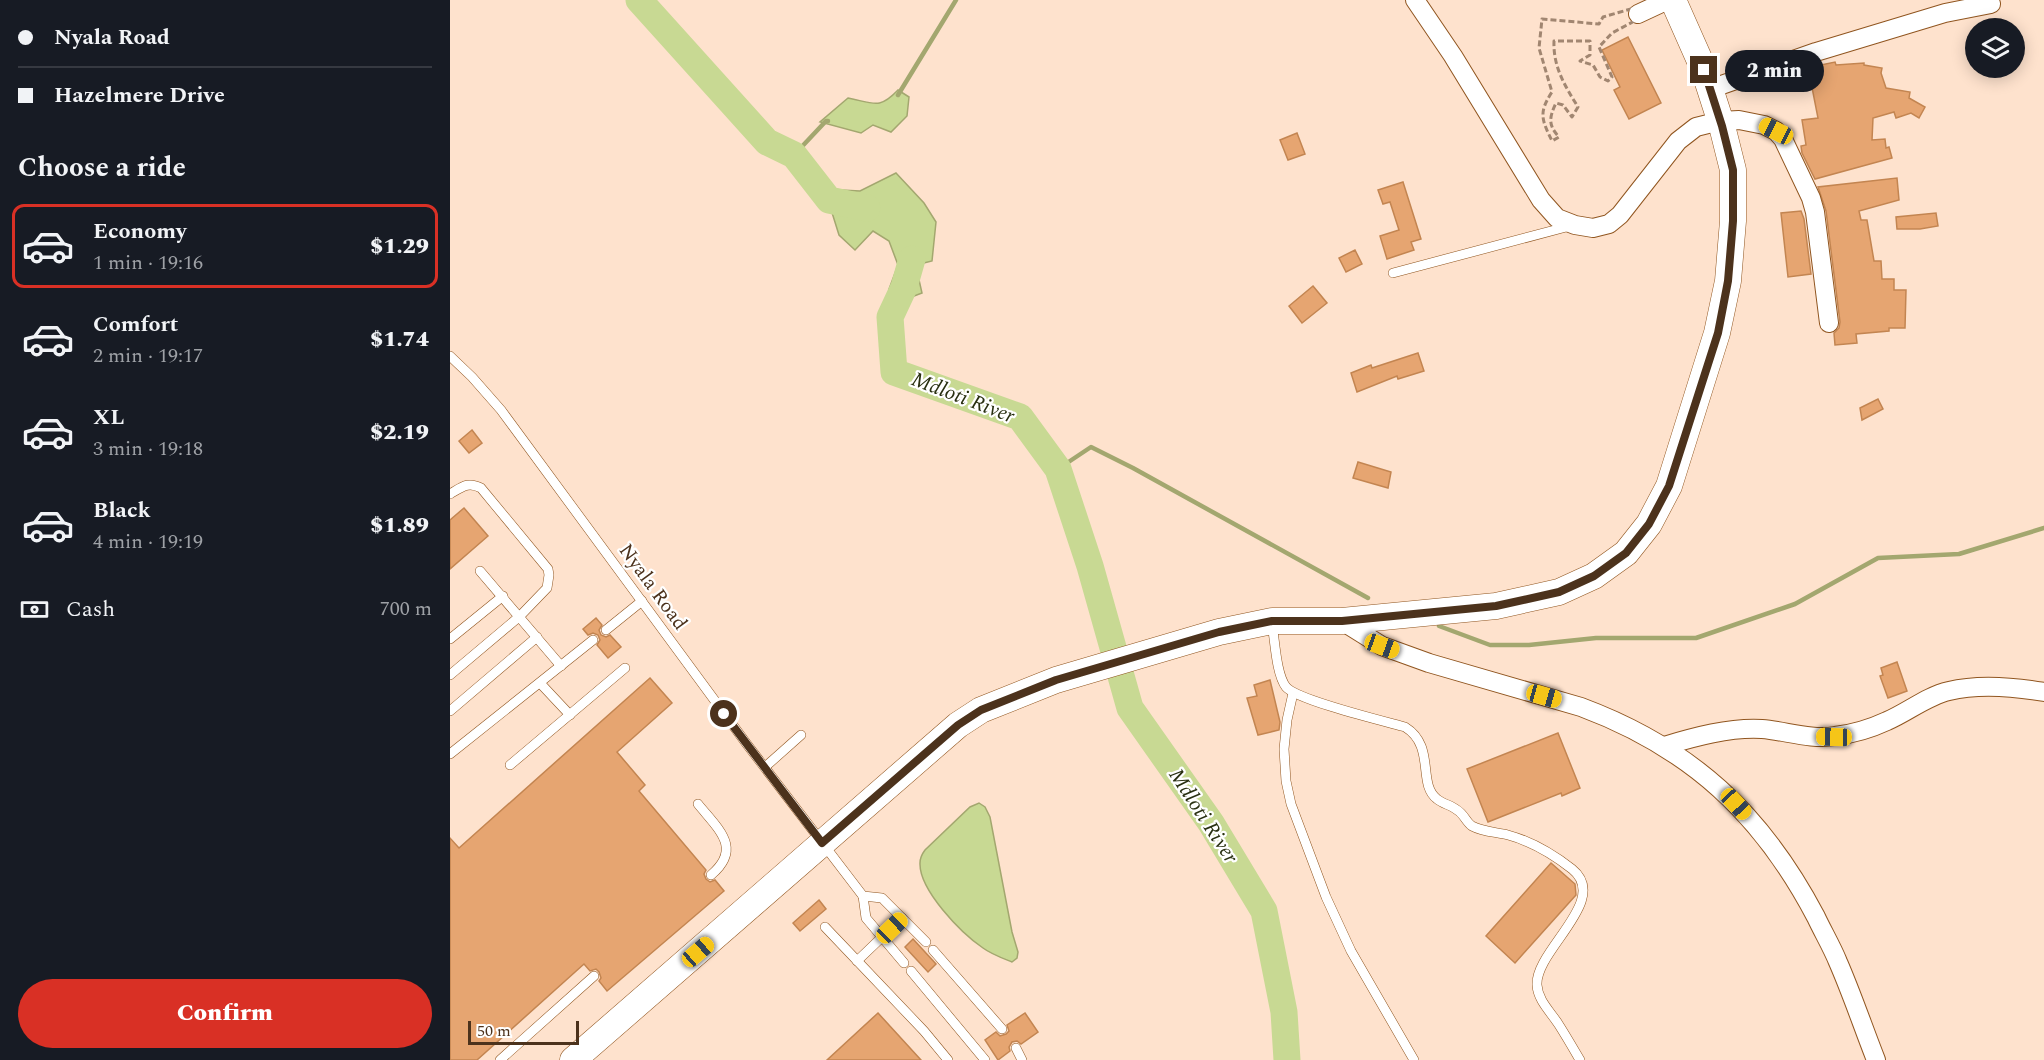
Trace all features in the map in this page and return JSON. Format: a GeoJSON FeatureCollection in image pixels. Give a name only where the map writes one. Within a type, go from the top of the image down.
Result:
{"type":"FeatureCollection","features":[{"type":"Feature","properties":{"kind":"street"},"geometry":{"type":"LineString","coordinates":[[1415,0],[1453,56],[1541,200],[1557,218],[1575,225],[1593,228],[1609,224],[1620,215],[1678,141],[1696,127],[1720,121],[1754,122],[1776,131],[1784,139],[1807,187],[1815,212],[1830,323]]}},
{"type":"Feature","properties":{"kind":"street"},"geometry":{"type":"LineString","coordinates":[[1638,14],[1668,0]]}},
{"type":"Feature","properties":{"kind":"street"},"geometry":{"type":"LineString","coordinates":[[573,1060],[958,725],[981,710],[1056,680],[1219,632],[1272,621],[1342,621],[1496,606],[1559,592],[1594,576],[1626,553],[1649,524],[1669,486],[1718,333],[1728,281],[1733,221],[1733,170],[1704,70],[1673,0]]}},
{"type":"Feature","properties":{"kind":"street"},"geometry":{"type":"LineString","coordinates":[[1710,89],[1826,49],[1945,13],[1991,4]]}},
{"type":"Feature","properties":{"kind":"street"},"geometry":{"type":"LineString","coordinates":[[1342,621],[1382,646],[1429,663],[1581,707],[1629,727],[1664,746],[1696,768],[1755,824],[1787,867],[1838,960],[1876,1060]]}},
{"type":"Feature","properties":{"kind":"street"},"geometry":{"type":"LineString","coordinates":[[1664,746],[1689,739],[1761,729],[1834,737],[1888,721],[1947,691],[1966,688],[2021,688],[2044,692]]}},
{"type":"Feature","properties":{"kind":"lane"},"geometry":{"type":"LineString","coordinates":[[1394,273],[1575,225]]}},
{"type":"Feature","properties":{"kind":"lane","name":"Nyala Road"},"geometry":{"type":"LineString","coordinates":[[450,356],[501,410],[765,767],[864,896]]}},
{"type":"Feature","properties":{"kind":"lane"},"geometry":{"type":"LineString","coordinates":[[450,494],[467,484],[481,488],[548,570],[549,575],[547,588],[520,616],[450,675]]}},
{"type":"Feature","properties":{"kind":"lane"},"geometry":{"type":"LineString","coordinates":[[480,571],[561,666]]}},
{"type":"Feature","properties":{"kind":"lane"},"geometry":{"type":"LineString","coordinates":[[450,639],[503,597]]}},
{"type":"Feature","properties":{"kind":"lane"},"geometry":{"type":"LineString","coordinates":[[606,630],[642,602]]}},
{"type":"Feature","properties":{"kind":"lane"},"geometry":{"type":"LineString","coordinates":[[1272,621],[1280,674],[1286,686],[1293,693],[1412,732],[1423,751],[1428,785],[1436,798],[1459,811],[1470,825],[1508,835],[1530,844],[1574,870],[1582,882],[1584,894],[1571,921],[1541,965],[1537,985],[1541,1000],[1580,1060]]}},
{"type":"Feature","properties":{"kind":"lane"},"geometry":{"type":"LineString","coordinates":[[450,711],[537,637]]}},
{"type":"Feature","properties":{"kind":"lane"},"geometry":{"type":"LineString","coordinates":[[450,754],[593,640]]}},
{"type":"Feature","properties":{"kind":"lane"},"geometry":{"type":"LineString","coordinates":[[510,765],[625,668]]}},
{"type":"Feature","properties":{"kind":"lane"},"geometry":{"type":"LineString","coordinates":[[540,682],[570,715]]}},
{"type":"Feature","properties":{"kind":"lane"},"geometry":{"type":"LineString","coordinates":[[1293,693],[1284,749],[1286,781],[1291,804],[1326,897],[1351,951],[1414,1060]]}},
{"type":"Feature","properties":{"kind":"lane"},"geometry":{"type":"LineString","coordinates":[[765,767],[801,735]]}},
{"type":"Feature","properties":{"kind":"lane"},"geometry":{"type":"LineString","coordinates":[[698,804],[723,835],[726,843],[726,858],[721,867],[711,875]]}},
{"type":"Feature","properties":{"kind":"lane"},"geometry":{"type":"LineString","coordinates":[[904,963],[866,918],[864,896],[882,898],[930,946],[1002,1029]]}},
{"type":"Feature","properties":{"kind":"lane"},"geometry":{"type":"LineString","coordinates":[[857,962],[902,918]]}},
{"type":"Feature","properties":{"kind":"lane"},"geometry":{"type":"LineString","coordinates":[[825,927],[924,1031],[948,1060]]}},
{"type":"Feature","properties":{"kind":"lane"},"geometry":{"type":"LineString","coordinates":[[911,971],[985,1060]]}},
{"type":"Feature","properties":{"kind":"lane"},"geometry":{"type":"LineString","coordinates":[[500,1060],[594,976]]}},
{"type":"Feature","properties":{"kind":"lane"},"geometry":{"type":"LineString","coordinates":[[1016,1048],[1022,1060]]}},
{"type":"Feature","properties":{"kind":"path"},"geometry":{"type":"LineString","coordinates":[[1634,8],[1638,14],[1640,18],[1612,33],[1599,47],[1612,77],[1608,81],[1600,77],[1593,65],[1580,61],[1590,55],[1590,41],[1554,41],[1553,57],[1563,82],[1578,107],[1572,117],[1563,105],[1556,103],[1549,116],[1551,128],[1558,137],[1552,141],[1541,113],[1552,92],[1539,48],[1542,19],[1599,24],[1603,17],[1634,8]]}},
{"type":"Feature","properties":{"kind":"shaded area"},"geometry":{"type":"Polygon","coordinates":[[[898,90],[909,97],[907,116],[891,132],[873,125],[861,133],[820,122],[848,98],[881,103],[898,90]]]}},
{"type":"Feature","properties":{"kind":"shaded area"},"geometry":{"type":"Polygon","coordinates":[[[896,173],[924,203],[936,222],[932,261],[920,264],[917,271],[922,293],[909,298],[889,289],[898,265],[889,241],[873,231],[855,250],[839,235],[829,203],[841,190],[860,191],[896,173]]]}},
{"type":"Feature","properties":{"kind":"shaded area"},"geometry":{"type":"Polygon","coordinates":[[[979,803],[985,807],[990,817],[1012,932],[1018,952],[1017,958],[1012,962],[986,950],[953,922],[926,886],[922,874],[920,859],[925,850],[970,807],[979,803]]]}},
{"type":"Feature","properties":{"kind":"building"},"geometry":{"type":"Polygon","coordinates":[[[1628,37],[1661,103],[1629,119],[1614,90],[1620,87],[1602,50],[1628,37]]]}},
{"type":"Feature","properties":{"kind":"building"},"geometry":{"type":"Polygon","coordinates":[[[1835,62],[1836,65],[1864,63],[1864,65],[1882,68],[1881,73],[1886,88],[1910,92],[1909,98],[1925,107],[1919,118],[1911,113],[1896,118],[1894,112],[1873,118],[1872,140],[1885,139],[1886,148],[1889,147],[1892,158],[1815,179],[1802,153],[1801,146],[1806,145],[1802,120],[1818,118],[1808,67],[1835,62]]]}},
{"type":"Feature","properties":{"kind":"building"},"geometry":{"type":"Polygon","coordinates":[[[1297,133],[1305,154],[1288,160],[1280,140],[1297,133]]]}},
{"type":"Feature","properties":{"kind":"building"},"geometry":{"type":"Polygon","coordinates":[[[1897,178],[1899,200],[1859,211],[1861,220],[1867,220],[1874,261],[1881,261],[1882,279],[1894,279],[1894,290],[1906,290],[1905,328],[1889,328],[1889,331],[1856,334],[1857,343],[1835,345],[1834,333],[1839,328],[1840,322],[1826,211],[1818,187],[1897,178]]]}},
{"type":"Feature","properties":{"kind":"building"},"geometry":{"type":"Polygon","coordinates":[[[1403,182],[1421,239],[1411,242],[1414,250],[1387,259],[1380,236],[1399,230],[1390,202],[1383,204],[1378,190],[1403,182]]]}},
{"type":"Feature","properties":{"kind":"building"},"geometry":{"type":"Polygon","coordinates":[[[1801,211],[1811,274],[1788,277],[1781,213],[1801,211]]]}},
{"type":"Feature","properties":{"kind":"building"},"geometry":{"type":"Polygon","coordinates":[[[1936,213],[1938,226],[1897,229],[1896,217],[1936,213]]]}},
{"type":"Feature","properties":{"kind":"building"},"geometry":{"type":"Polygon","coordinates":[[[1355,250],[1362,264],[1346,272],[1339,258],[1355,250]]]}},
{"type":"Feature","properties":{"kind":"building"},"geometry":{"type":"Polygon","coordinates":[[[1313,286],[1327,303],[1302,323],[1289,306],[1313,286]]]}},
{"type":"Feature","properties":{"kind":"building"},"geometry":{"type":"Polygon","coordinates":[[[1418,353],[1424,371],[1398,379],[1397,376],[1357,392],[1351,373],[1371,365],[1372,368],[1418,353]]]}},
{"type":"Feature","properties":{"kind":"building"},"geometry":{"type":"Polygon","coordinates":[[[1878,399],[1883,409],[1862,420],[1860,408],[1878,399]]]}},
{"type":"Feature","properties":{"kind":"building"},"geometry":{"type":"Polygon","coordinates":[[[472,430],[482,443],[469,453],[459,441],[472,430]]]}},
{"type":"Feature","properties":{"kind":"building"},"geometry":{"type":"Polygon","coordinates":[[[1358,462],[1391,472],[1388,488],[1353,478],[1358,462]]]}},
{"type":"Feature","properties":{"kind":"building"},"geometry":{"type":"Polygon","coordinates":[[[464,508],[488,536],[450,569],[450,520],[464,508]]]}},
{"type":"Feature","properties":{"kind":"building"},"geometry":{"type":"Polygon","coordinates":[[[596,618],[602,625],[599,630],[601,635],[606,637],[610,635],[621,647],[608,658],[597,645],[600,640],[598,635],[593,633],[588,635],[583,629],[596,618]]]}},
{"type":"Feature","properties":{"kind":"building"},"geometry":{"type":"Polygon","coordinates":[[[1897,662],[1907,691],[1888,698],[1880,676],[1883,675],[1881,668],[1897,662]]]}},
{"type":"Feature","properties":{"kind":"building"},"geometry":{"type":"Polygon","coordinates":[[[650,678],[672,703],[617,752],[645,785],[639,791],[706,870],[704,874],[706,879],[710,882],[715,880],[724,891],[607,991],[599,981],[601,978],[599,972],[596,969],[590,971],[584,964],[477,1060],[450,1060],[450,838],[459,848],[650,678]]]}},
{"type":"Feature","properties":{"kind":"building"},"geometry":{"type":"Polygon","coordinates":[[[1270,680],[1280,722],[1279,730],[1258,735],[1247,698],[1257,696],[1254,685],[1270,680]]]}},
{"type":"Feature","properties":{"kind":"building"},"geometry":{"type":"Polygon","coordinates":[[[1558,733],[1580,788],[1562,796],[1561,793],[1488,822],[1467,769],[1558,733]]]}},
{"type":"Feature","properties":{"kind":"building"},"geometry":{"type":"Polygon","coordinates":[[[1551,863],[1575,884],[1576,895],[1515,963],[1486,936],[1551,863]]]}},
{"type":"Feature","properties":{"kind":"building"},"geometry":{"type":"Polygon","coordinates":[[[819,900],[826,909],[800,931],[793,923],[819,900]]]}},
{"type":"Feature","properties":{"kind":"building"},"geometry":{"type":"Polygon","coordinates":[[[913,939],[936,964],[928,972],[905,947],[913,939]]]}},
{"type":"Feature","properties":{"kind":"building"},"geometry":{"type":"Polygon","coordinates":[[[878,1013],[921,1060],[827,1060],[878,1013]]]}},
{"type":"Feature","properties":{"kind":"building"},"geometry":{"type":"Polygon","coordinates":[[[1025,1013],[1038,1032],[1021,1044],[1017,1041],[1012,1042],[1009,1047],[1010,1051],[998,1060],[985,1040],[996,1032],[1000,1036],[1006,1034],[1009,1031],[1007,1025],[1025,1013]]]}},
{"type":"Feature","properties":{"kind":"waterway","name":"Mdloti River"},"geometry":{"type":"LineString","coordinates":[[639,0],[767,142],[794,155],[829,200],[867,208]]}},
{"type":"Feature","properties":{"kind":"waterway"},"geometry":{"type":"LineString","coordinates":[[898,95],[956,0]]}},
{"type":"Feature","properties":{"kind":"waterway"},"geometry":{"type":"LineString","coordinates":[[794,155],[828,121]]}},
{"type":"Feature","properties":{"kind":"waterway","name":"Mdloti River"},"geometry":{"type":"LineString","coordinates":[[912,259],[904,287],[890,317],[894,372],[1020,417],[1058,469],[1090,566],[1130,708],[1211,823],[1264,911],[1284,1012],[1287,1060]]}},
{"type":"Feature","properties":{"kind":"waterway"},"geometry":{"type":"LineString","coordinates":[[1058,469],[1091,447],[1368,598]]}},
{"type":"Feature","properties":{"kind":"waterway"},"geometry":{"type":"LineString","coordinates":[[1439,626],[1490,645],[1529,645],[1596,638],[1696,638],[1795,604],[1878,558],[1959,554],[2044,528]]}},
{"type":"Feature","properties":{"kind":"route"},"geometry":{"type":"LineString","coordinates":[[724,714],[822,843],[958,725],[981,710],[1056,680],[1219,632],[1272,621],[1342,621],[1496,606],[1559,592],[1594,576],[1626,553],[1649,524],[1669,486],[1718,333],[1728,281],[1733,221],[1733,170],[1704,70]]}}]}
